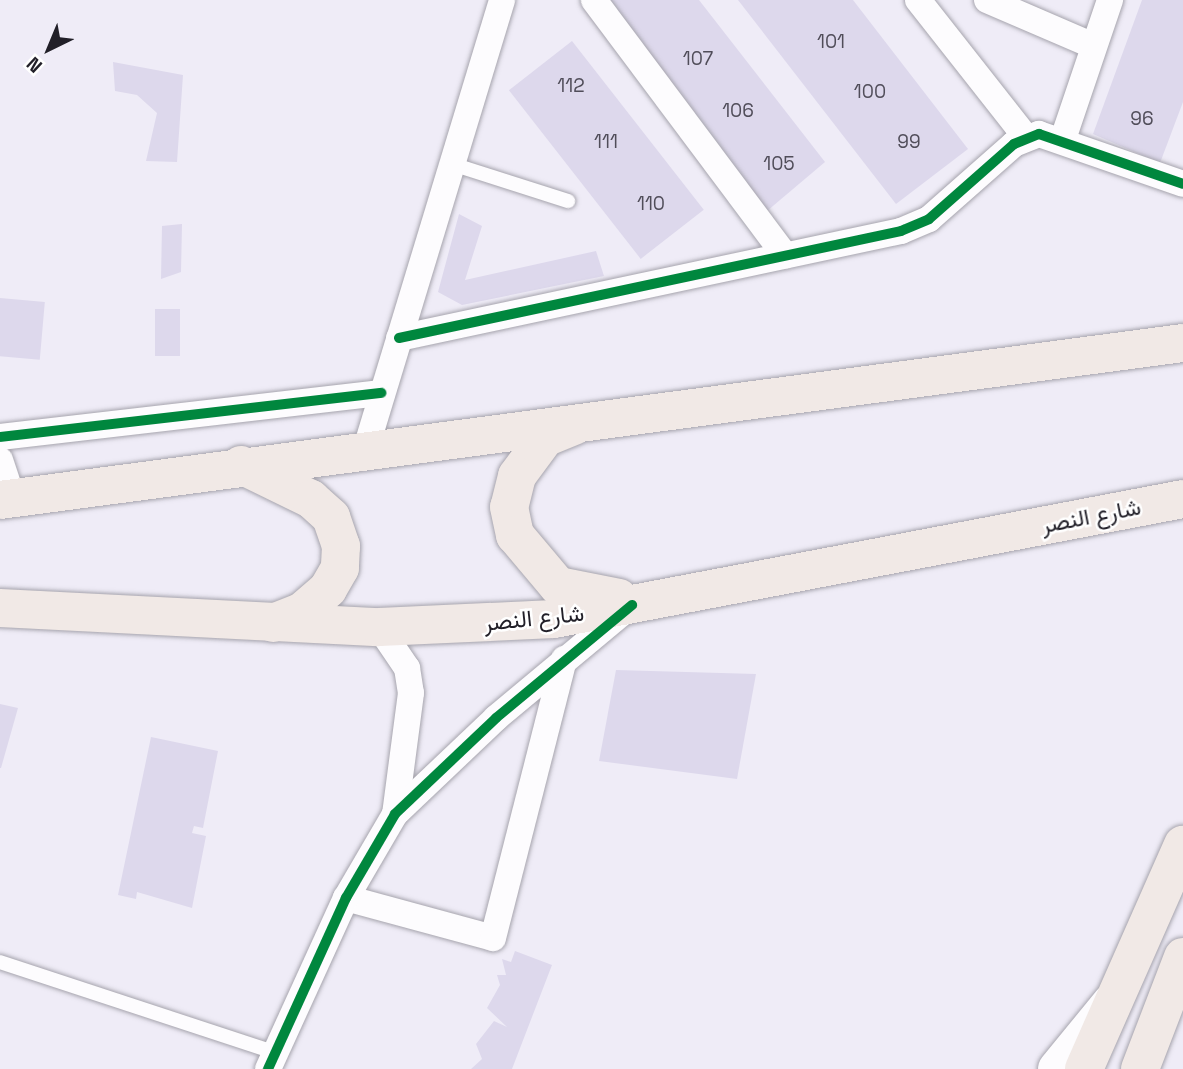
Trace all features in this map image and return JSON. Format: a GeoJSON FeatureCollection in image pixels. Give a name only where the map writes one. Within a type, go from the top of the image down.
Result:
{"type":"FeatureCollection","features":[{"type":"Feature","properties":{"kind":"main road"},"geometry":{"type":"LineString","coordinates":[[6,500],[595,417],[1183,343]]}},
{"type":"Feature","properties":{"kind":"main road"},"geometry":{"type":"LineString","coordinates":[[595,417],[545,438],[529,455],[509,507],[515,535],[558,586],[643,603]]}},
{"type":"Feature","properties":{"kind":"main road"},"geometry":{"type":"LineString","coordinates":[[240,465],[312,499],[331,517],[341,547],[340,568],[328,589],[303,611],[271,624]]}},
{"type":"Feature","properties":{"kind":"main road","name":"شارع النصر"},"geometry":{"type":"LineString","coordinates":[[0,608],[271,624],[379,627],[542,620],[1183,499]]}},
{"type":"Feature","properties":{"kind":"main road"},"geometry":{"type":"LineString","coordinates":[[1136,507],[1183,529]]}},
{"type":"Feature","properties":{"kind":"main road"},"geometry":{"type":"LineString","coordinates":[[1084,1069],[1183,845]]}},
{"type":"Feature","properties":{"kind":"main road"},"geometry":{"type":"LineString","coordinates":[[1140,1069],[1183,957]]}},
{"type":"Feature","properties":{"kind":"main road"},"geometry":{"type":"LineString","coordinates":[[1056,1069],[1115,999]]}},
{"type":"Feature","properties":{"kind":"street"},"geometry":{"type":"LineString","coordinates":[[366,448],[502,0]]}},
{"type":"Feature","properties":{"kind":"street"},"geometry":{"type":"LineString","coordinates":[[594,0],[785,255]]}},
{"type":"Feature","properties":{"kind":"street"},"geometry":{"type":"LineString","coordinates":[[918,0],[1026,137]]}},
{"type":"Feature","properties":{"kind":"street"},"geometry":{"type":"LineString","coordinates":[[987,0],[1094,46]]}},
{"type":"Feature","properties":{"kind":"street"},"geometry":{"type":"LineString","coordinates":[[1063,139],[1110,0]]}},
{"type":"Feature","properties":{"kind":"street"},"geometry":{"type":"LineString","coordinates":[[400,338],[901,231],[929,219],[1026,137],[1063,139],[1183,184]]}},
{"type":"Feature","properties":{"kind":"street"},"geometry":{"type":"LineString","coordinates":[[0,437],[381,393]]}},
{"type":"Feature","properties":{"kind":"street"},"geometry":{"type":"LineString","coordinates":[[0,460],[6,500]]}},
{"type":"Feature","properties":{"kind":"street"},"geometry":{"type":"LineString","coordinates":[[272,1061],[346,898],[395,814],[564,659],[643,603]]}},
{"type":"Feature","properties":{"kind":"street"},"geometry":{"type":"LineString","coordinates":[[379,627],[407,668],[411,693],[395,814]]}},
{"type":"Feature","properties":{"kind":"street"},"geometry":{"type":"LineString","coordinates":[[346,898],[493,938],[564,659]]}},
{"type":"Feature","properties":{"kind":"lane"},"geometry":{"type":"LineString","coordinates":[[452,164],[568,201]]}},
{"type":"Feature","properties":{"kind":"lane"},"geometry":{"type":"LineString","coordinates":[[0,962],[272,1061]]}},
{"type":"Feature","properties":{"kind":"building"},"geometry":{"type":"Polygon","coordinates":[[[607,0],[699,0],[825,162],[767,211],[607,0]]]}},
{"type":"Feature","properties":{"kind":"building"},"geometry":{"type":"Polygon","coordinates":[[[738,0],[853,0],[968,149],[896,204],[738,0]]]}},
{"type":"Feature","properties":{"kind":"building"},"geometry":{"type":"Polygon","coordinates":[[[1142,0],[1183,0],[1183,102],[1160,163],[1093,134],[1142,0]]]}},
{"type":"Feature","properties":{"kind":"building"},"geometry":{"type":"Polygon","coordinates":[[[572,41],[704,210],[641,259],[509,90],[572,41]]]}},
{"type":"Feature","properties":{"kind":"building"},"geometry":{"type":"Polygon","coordinates":[[[113,62],[183,75],[177,162],[146,161],[157,113],[137,95],[115,91],[113,62]]]}},
{"type":"Feature","properties":{"kind":"building"},"geometry":{"type":"Polygon","coordinates":[[[459,214],[482,226],[465,280],[596,251],[604,276],[462,305],[438,292],[459,214]]]}},
{"type":"Feature","properties":{"kind":"building"},"geometry":{"type":"Polygon","coordinates":[[[182,224],[181,272],[161,279],[162,226],[182,224]]]}},
{"type":"Feature","properties":{"kind":"building"},"geometry":{"type":"Polygon","coordinates":[[[0,298],[45,302],[40,360],[0,356],[0,298]]]}},
{"type":"Feature","properties":{"kind":"building"},"geometry":{"type":"Polygon","coordinates":[[[155,309],[180,309],[180,356],[155,356],[155,309]]]}},
{"type":"Feature","properties":{"kind":"building"},"geometry":{"type":"Polygon","coordinates":[[[616,670],[756,674],[737,779],[599,761],[616,670]]]}},
{"type":"Feature","properties":{"kind":"building"},"geometry":{"type":"Polygon","coordinates":[[[0,704],[18,708],[1,768],[0,768],[0,704]]]}},
{"type":"Feature","properties":{"kind":"building"},"geometry":{"type":"Polygon","coordinates":[[[151,737],[218,751],[203,828],[194,826],[192,833],[206,836],[192,908],[137,892],[136,899],[118,895],[151,737]]]}},
{"type":"Feature","properties":{"kind":"building"},"geometry":{"type":"Polygon","coordinates":[[[515,951],[552,965],[512,1069],[471,1069],[482,1059],[476,1044],[494,1021],[507,1027],[487,1008],[500,985],[497,975],[506,975],[502,959],[511,962],[515,951]]]}},
{"type":"Feature","properties":{"kind":"cycle path"},"geometry":{"type":"LineString","coordinates":[[399,338],[901,231],[929,219],[1014,144],[1039,134],[1183,184]]}},
{"type":"Feature","properties":{"kind":"cycle path"},"geometry":{"type":"LineString","coordinates":[[0,437],[381,393]]}},
{"type":"Feature","properties":{"kind":"cycle path"},"geometry":{"type":"LineString","coordinates":[[268,1069],[346,898],[395,814],[496,718],[632,605]]}}]}
